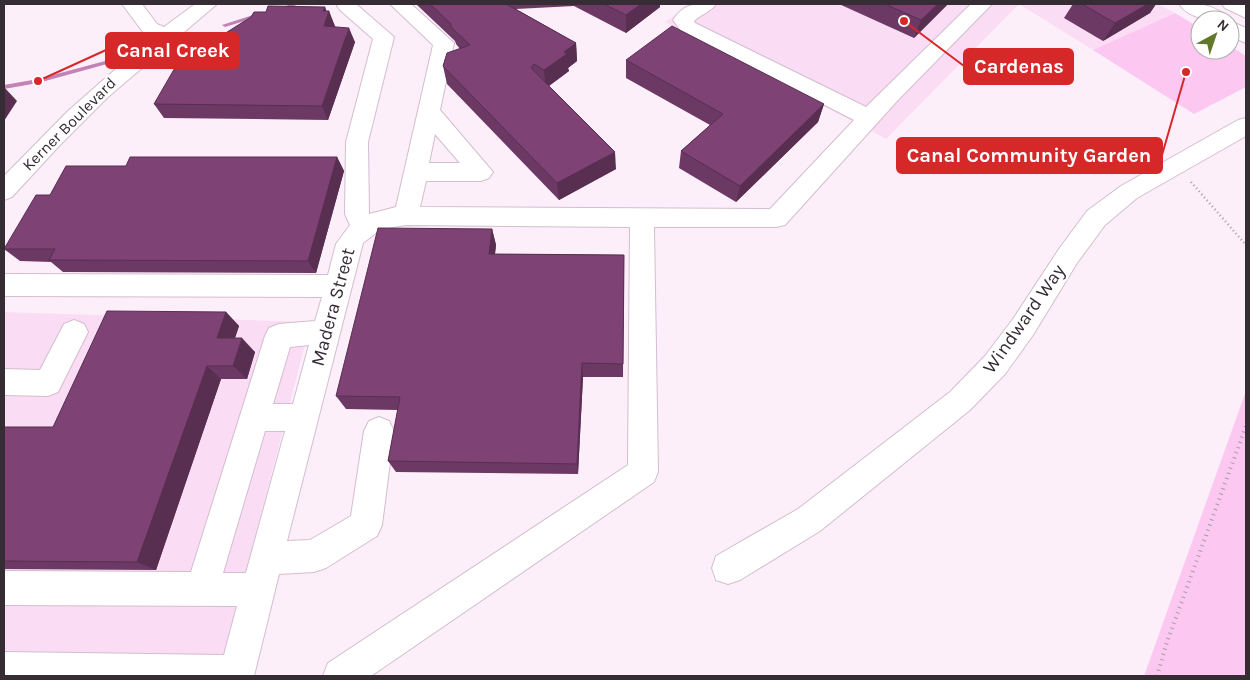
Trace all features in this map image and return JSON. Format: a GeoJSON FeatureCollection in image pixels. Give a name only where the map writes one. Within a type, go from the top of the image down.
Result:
{"type":"FeatureCollection","features":[{"type":"Feature","properties":{"kind":"street"},"geometry":{"type":"LineString","coordinates":[[132,4],[150,28],[166,35]]}},
{"type":"Feature","properties":{"kind":"street","name":"Kerner Boulevard"},"geometry":{"type":"LineString","coordinates":[[4,191],[82,110],[166,35],[207,4]]}},
{"type":"Feature","properties":{"kind":"street"},"geometry":{"type":"LineString","coordinates":[[400,4],[444,43],[406,216]]}},
{"type":"Feature","properties":{"kind":"street"},"geometry":{"type":"LineString","coordinates":[[706,4],[683,20],[688,27],[869,118],[982,4]]}},
{"type":"Feature","properties":{"kind":"street"},"geometry":{"type":"LineString","coordinates":[[1232,4],[1246,12]]}},
{"type":"Feature","properties":{"kind":"street"},"geometry":{"type":"LineString","coordinates":[[347,6],[384,36],[357,142],[357,214],[363,227]]}},
{"type":"Feature","properties":{"kind":"street"},"geometry":{"type":"LineString","coordinates":[[416,172],[481,172],[429,112]]}},
{"type":"Feature","properties":{"kind":"street","name":"Madera Street"},"geometry":{"type":"LineString","coordinates":[[236,675],[349,244],[354,235],[363,227],[383,218],[406,216],[776,218],[869,118]]}},
{"type":"Feature","properties":{"kind":"street","name":"Windward Way"},"geometry":{"type":"LineString","coordinates":[[728,568],[809,520],[960,401],[995,365],[1017,335],[1068,256],[1096,218],[1129,192],[1246,126]]}},
{"type":"Feature","properties":{"kind":"street"},"geometry":{"type":"LineString","coordinates":[[340,676],[643,472],[642,217]]}},
{"type":"Feature","properties":{"kind":"street"},"geometry":{"type":"LineString","coordinates":[[4,285],[338,286]]}},
{"type":"Feature","properties":{"kind":"street"},"geometry":{"type":"LineString","coordinates":[[4,382],[48,383],[74,332]]}},
{"type":"Feature","properties":{"kind":"street"},"geometry":{"type":"LineString","coordinates":[[202,589],[279,336],[326,332]]}},
{"type":"Feature","properties":{"kind":"street"},"geometry":{"type":"LineString","coordinates":[[254,417],[304,418]]}},
{"type":"Feature","properties":{"kind":"street"},"geometry":{"type":"LineString","coordinates":[[266,558],[314,556],[366,525],[379,431]]}},
{"type":"Feature","properties":{"kind":"street"},"geometry":{"type":"LineString","coordinates":[[4,588],[258,590]]}},
{"type":"Feature","properties":{"kind":"street"},"geometry":{"type":"LineString","coordinates":[[23,672],[236,675]]}},
{"type":"Feature","properties":{"kind":"path"},"geometry":{"type":"LineString","coordinates":[[1176,165],[1246,245]]}},
{"type":"Feature","properties":{"kind":"path"},"geometry":{"type":"LineString","coordinates":[[1157,676],[1170,633],[1246,426]]}},
{"type":"Feature","properties":{"kind":"shaded area"},"geometry":{"type":"Polygon","coordinates":[[[692,4],[1019,4],[886,139],[665,22],[692,4]]]}},
{"type":"Feature","properties":{"kind":"shaded area"},"geometry":{"type":"Polygon","coordinates":[[[1019,4],[1158,4],[1175,13],[1093,50],[1019,4]]]}},
{"type":"Feature","properties":{"kind":"shaded area"},"geometry":{"type":"Polygon","coordinates":[[[1175,13],[1190,22],[1190,60],[1240,60],[1240,52],[1246,56],[1246,87],[1194,114],[1093,50],[1175,13]]]}},
{"type":"Feature","properties":{"kind":"shaded area"},"geometry":{"type":"Polygon","coordinates":[[[4,312],[311,322],[219,676],[4,676],[4,312]]]}},
{"type":"Feature","properties":{"kind":"shaded area"},"geometry":{"type":"Polygon","coordinates":[[[1246,391],[1246,676],[1144,676],[1246,391]]]}},
{"type":"Feature","properties":{"kind":"building"},"geometry":{"type":"Polygon","coordinates":[[[430,4],[506,4],[576,43],[564,52],[567,54],[544,70],[534,64],[531,68],[615,152],[557,183],[443,66],[447,53],[470,45],[430,4]]]}},
{"type":"Feature","properties":{"kind":"building"},"geometry":{"type":"Polygon","coordinates":[[[604,4],[641,4],[626,15],[604,4]]]}},
{"type":"Feature","properties":{"kind":"building"},"geometry":{"type":"Polygon","coordinates":[[[885,4],[938,4],[921,20],[885,4]]]}},
{"type":"Feature","properties":{"kind":"building"},"geometry":{"type":"Polygon","coordinates":[[[1082,4],[1148,4],[1115,23],[1082,4]]]}},
{"type":"Feature","properties":{"kind":"building"},"geometry":{"type":"Polygon","coordinates":[[[268,6],[325,7],[323,11],[329,11],[324,26],[349,28],[322,106],[154,104],[180,59],[190,58],[200,45],[224,34],[251,17],[254,12],[266,12],[268,6]]]}},
{"type":"Feature","properties":{"kind":"building"},"geometry":{"type":"Polygon","coordinates":[[[672,26],[824,104],[740,186],[681,151],[723,114],[626,60],[672,26]]]}},
{"type":"Feature","properties":{"kind":"building"},"geometry":{"type":"Polygon","coordinates":[[[130,157],[337,157],[308,261],[49,260],[55,249],[4,249],[36,195],[50,195],[66,166],[126,166],[130,157]]]}},
{"type":"Feature","properties":{"kind":"building"},"geometry":{"type":"Polygon","coordinates":[[[378,228],[492,229],[489,254],[624,255],[623,364],[582,363],[577,464],[388,461],[400,397],[336,396],[378,228]]]}},
{"type":"Feature","properties":{"kind":"building"},"geometry":{"type":"Polygon","coordinates":[[[107,311],[226,312],[217,338],[242,338],[233,366],[207,366],[137,562],[4,561],[4,427],[53,427],[107,311]]]}},
{"type":"Feature","properties":{"kind":"waterway"},"geometry":{"type":"LineString","coordinates":[[278,9],[297,4]]}},
{"type":"Feature","properties":{"kind":"waterway"},"geometry":{"type":"LineString","coordinates":[[225,25],[259,15]]}},
{"type":"Feature","properties":{"kind":"waterway"},"geometry":{"type":"LineString","coordinates":[[4,87],[38,81],[105,63]]}},
{"type":"Feature","properties":{"kind":"place","name":"Cardenas"},"geometry":{"type":"Point","coordinates":[904,21]}},
{"type":"Feature","properties":{"kind":"place","name":"Canal Community Garden"},"geometry":{"type":"Point","coordinates":[1186,72]}},
{"type":"Feature","properties":{"kind":"place","name":"Canal Creek"},"geometry":{"type":"Point","coordinates":[38,81]}}]}
